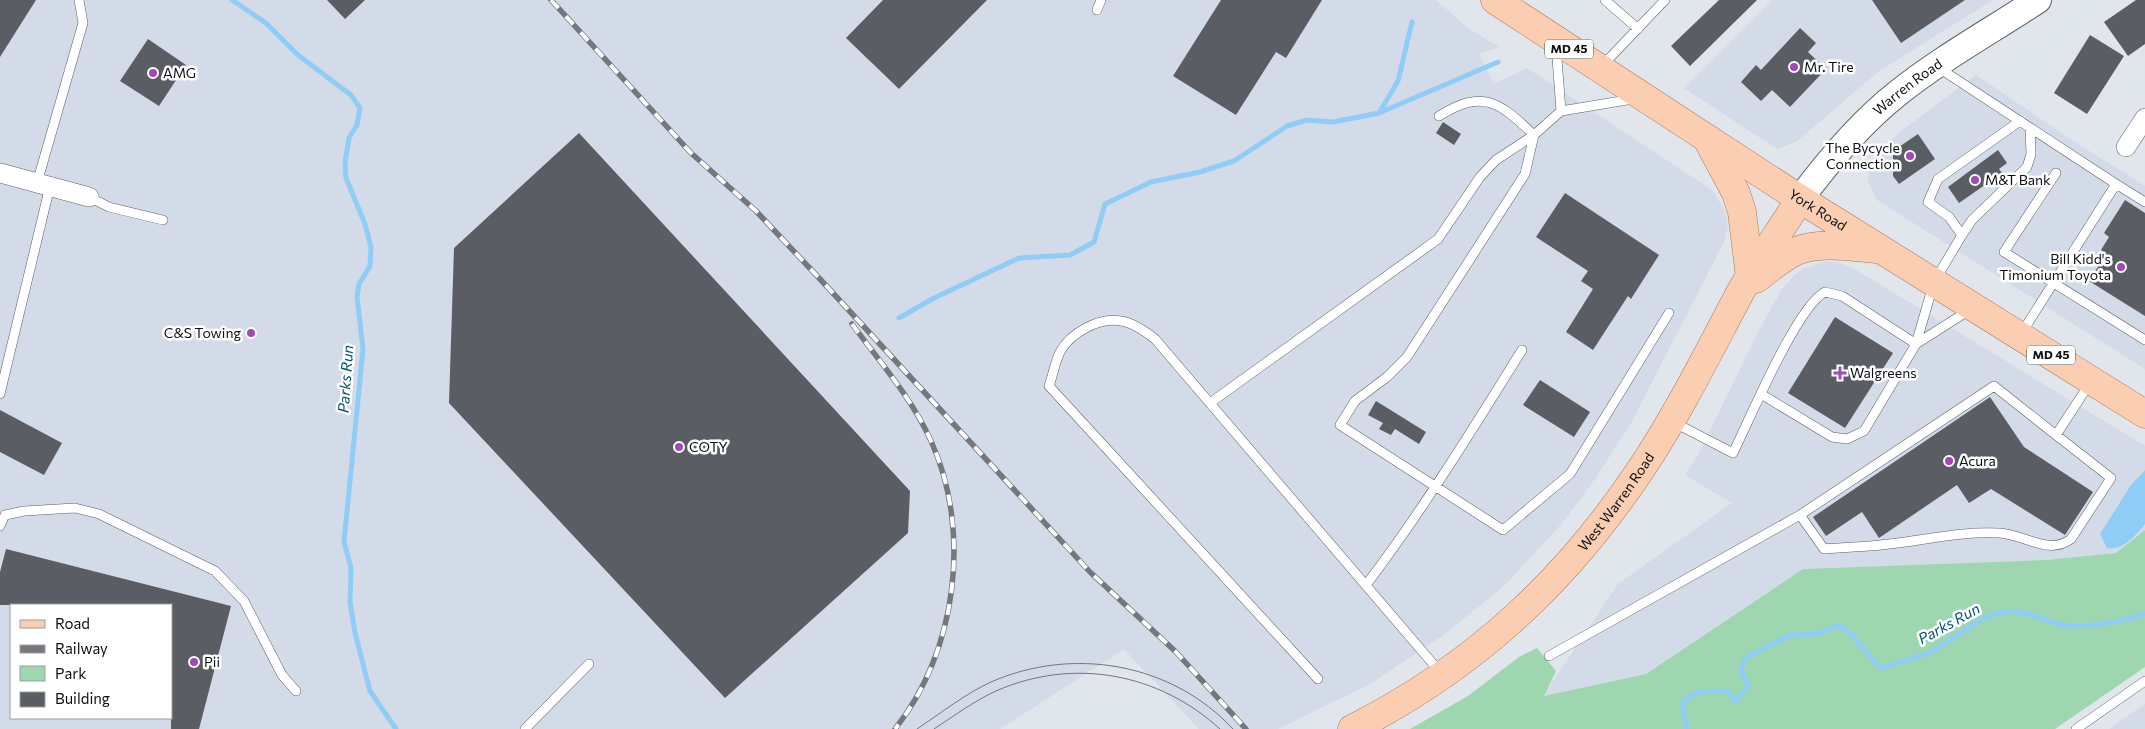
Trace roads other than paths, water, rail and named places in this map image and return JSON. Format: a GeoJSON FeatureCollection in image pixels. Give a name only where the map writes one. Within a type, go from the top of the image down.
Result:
{"type":"FeatureCollection","features":[{"type":"Feature","properties":{"kind":"main road","name":"York Road"},"geometry":{"type":"LineString","coordinates":[[1495,0],[1800,199],[2145,414]]}},
{"type":"Feature","properties":{"kind":"main road"},"geometry":{"type":"LineString","coordinates":[[1707,139],[1736,193],[1742,212],[1746,283]]}},
{"type":"Feature","properties":{"kind":"main road","name":"West Warren Road"},"geometry":{"type":"LineString","coordinates":[[1352,729],[1417,694],[1444,676],[1512,621],[1568,565],[1621,497],[1671,421],[1746,283],[1800,199]]}},
{"type":"Feature","properties":{"kind":"main road"},"geometry":{"type":"LineString","coordinates":[[1746,283],[1784,258],[1802,249],[1830,246],[1880,249]]}},
{"type":"Feature","properties":{"kind":"street","name":"Warren Road"},"geometry":{"type":"LineString","coordinates":[[1800,199],[1828,161],[1851,135],[1897,94],[1935,66],[2033,1]]}},
{"type":"Feature","properties":{"kind":"street"},"geometry":{"type":"LineString","coordinates":[[2126,147],[2145,118]]}},
{"type":"Feature","properties":{"kind":"street"},"geometry":{"type":"LineString","coordinates":[[0,173],[89,197]]}},
{"type":"Feature","properties":{"kind":"lane"},"geometry":{"type":"LineString","coordinates":[[0,394],[44,185],[83,23],[79,0]]}},
{"type":"Feature","properties":{"kind":"lane"},"geometry":{"type":"LineString","coordinates":[[1097,10],[1102,0]]}},
{"type":"Feature","properties":{"kind":"lane"},"geometry":{"type":"LineString","coordinates":[[1605,0],[1638,29]]}},
{"type":"Feature","properties":{"kind":"lane"},"geometry":{"type":"LineString","coordinates":[[1599,69],[1665,0]]}},
{"type":"Feature","properties":{"kind":"lane"},"geometry":{"type":"LineString","coordinates":[[1556,40],[1561,111]]}},
{"type":"Feature","properties":{"kind":"lane"},"geometry":{"type":"LineString","coordinates":[[1935,66],[2145,202]]}},
{"type":"Feature","properties":{"kind":"lane"},"geometry":{"type":"LineString","coordinates":[[1210,402],[1438,239],[1485,171],[1496,160],[1534,136],[1561,111],[1643,97]]}},
{"type":"Feature","properties":{"kind":"lane"},"geometry":{"type":"LineString","coordinates":[[1439,116],[1467,102],[1491,103],[1506,109],[1534,136]]}},
{"type":"Feature","properties":{"kind":"lane"},"geometry":{"type":"LineString","coordinates":[[1962,235],[1950,217],[1928,202],[1932,189],[1938,179],[2020,121]]}},
{"type":"Feature","properties":{"kind":"lane"},"geometry":{"type":"LineString","coordinates":[[1761,394],[1832,437],[1847,438],[1864,431],[1916,344],[1934,282],[1962,235],[1972,220],[2027,167],[2031,154],[2030,128]]}},
{"type":"Feature","properties":{"kind":"lane"},"geometry":{"type":"LineString","coordinates":[[1534,136],[1525,174],[1407,357],[1387,377],[1355,401],[1340,425],[1503,530],[1570,474],[1670,313]]}},
{"type":"Feature","properties":{"kind":"lane"},"geometry":{"type":"LineString","coordinates":[[2056,173],[2004,252],[2145,340]]}},
{"type":"Feature","properties":{"kind":"lane"},"geometry":{"type":"LineString","coordinates":[[2020,336],[2116,184]]}},
{"type":"Feature","properties":{"kind":"lane"},"geometry":{"type":"LineString","coordinates":[[89,197],[109,207],[163,220]]}},
{"type":"Feature","properties":{"kind":"lane"},"geometry":{"type":"LineString","coordinates":[[1671,421],[1733,453],[1761,394],[1810,304],[1825,292],[1842,296],[1916,344]]}},
{"type":"Feature","properties":{"kind":"lane"},"geometry":{"type":"LineString","coordinates":[[1916,344],[1974,307]]}},
{"type":"Feature","properties":{"kind":"lane"},"geometry":{"type":"LineString","coordinates":[[1318,679],[1049,386],[1060,352],[1068,341],[1079,332],[1099,324],[1120,321],[1141,328],[1155,339],[1444,676]]}},
{"type":"Feature","properties":{"kind":"lane"},"geometry":{"type":"LineString","coordinates":[[1366,585],[1407,532],[1522,350]]}},
{"type":"Feature","properties":{"kind":"lane"},"geometry":{"type":"LineString","coordinates":[[2056,435],[2092,380]]}},
{"type":"Feature","properties":{"kind":"lane"},"geometry":{"type":"LineString","coordinates":[[1549,656],[1800,515],[1994,386],[2111,478],[2071,539],[2064,544],[2052,547],[2000,533],[1943,535],[1889,544],[1824,549],[1800,515]]}},
{"type":"Feature","properties":{"kind":"lane"},"geometry":{"type":"LineString","coordinates":[[0,526],[5,515],[24,510],[74,508],[99,514],[215,571],[244,601],[282,675],[296,691]]}},
{"type":"Feature","properties":{"kind":"lane"},"geometry":{"type":"LineString","coordinates":[[525,729],[589,664]]}},
{"type":"Feature","properties":{"kind":"lane"},"geometry":{"type":"LineString","coordinates":[[2076,729],[2145,681]]}},
{"type":"Feature","properties":{"kind":"water"},"geometry":{"type":"Polygon","coordinates":[[[2145,470],[2145,524],[2124,545],[2107,548],[2100,534],[2131,485],[2145,470]]]}},
{"type":"Feature","properties":{"kind":"waterway","name":"Parks Run"},"geometry":{"type":"LineString","coordinates":[[232,0],[266,23],[298,55],[351,95],[360,108],[357,125],[349,138],[345,163],[346,178],[365,224],[371,247],[370,266],[359,284],[357,297],[363,349],[344,542],[351,568],[350,602],[355,633],[370,691],[396,729]]}},
{"type":"Feature","properties":{"kind":"waterway"},"geometry":{"type":"LineString","coordinates":[[1379,113],[1398,81],[1412,22]]}},
{"type":"Feature","properties":{"kind":"waterway"},"geometry":{"type":"LineString","coordinates":[[899,318],[934,298],[1019,258],[1070,255],[1094,242],[1105,204],[1151,182],[1200,172],[1234,161],[1287,126],[1307,120],[1333,122],[1379,113],[1498,62]]}},
{"type":"Feature","properties":{"kind":"waterway","name":"Parks Run"},"geometry":{"type":"LineString","coordinates":[[1687,729],[1683,709],[1687,698],[1699,692],[1727,691],[1736,701],[1748,686],[1741,670],[1745,658],[1790,635],[1816,634],[1838,625],[1850,633],[1880,668],[1930,652],[1976,623],[2004,612],[2025,613],[2069,626],[2114,622],[2145,614]]}},
{"type":"Feature","properties":{"kind":"tram line"},"geometry":{"type":"LineString","coordinates":[[917,729],[962,698],[991,682],[1022,671],[1055,665],[1088,664],[1120,667],[1151,676],[1181,689],[1208,707],[1233,729]]}},
{"type":"Feature","properties":{"kind":"tram line"},"geometry":{"type":"LineString","coordinates":[[934,729],[996,691],[1025,681],[1055,675],[1085,673],[1114,676],[1143,683],[1170,695],[1196,710],[1220,729]]}},
{"type":"Feature","properties":{"kind":"railway"},"geometry":{"type":"LineString","coordinates":[[551,0],[691,153],[756,211],[1090,572],[1176,652],[1246,729]]}},
{"type":"Feature","properties":{"kind":"railway"},"geometry":{"type":"LineString","coordinates":[[852,324],[894,380],[923,425],[944,476],[951,513],[954,551],[952,590],[944,627],[933,664],[916,698],[895,729]]}},
{"type":"Feature","properties":{"kind":"place","name":"Mr. Tire"},"geometry":{"type":"Point","coordinates":[1794,67]}},
{"type":"Feature","properties":{"kind":"place","name":"AMG"},"geometry":{"type":"Point","coordinates":[153,73]}},
{"type":"Feature","properties":{"kind":"place","name":"The Bycycle Connection"},"geometry":{"type":"Point","coordinates":[1910,156]}},
{"type":"Feature","properties":{"kind":"place","name":"M&T Bank"},"geometry":{"type":"Point","coordinates":[1975,180]}},
{"type":"Feature","properties":{"kind":"place","name":"Bill Kidd's Timonium Toyota"},"geometry":{"type":"Point","coordinates":[2121,267]}},
{"type":"Feature","properties":{"kind":"place","name":"C&S Towing"},"geometry":{"type":"Point","coordinates":[251,333]}},
{"type":"Feature","properties":{"kind":"place","name":"Walgreens"},"geometry":{"type":"Point","coordinates":[1840,373]}},
{"type":"Feature","properties":{"kind":"place","name":"COTY"},"geometry":{"type":"Point","coordinates":[679,447]}},
{"type":"Feature","properties":{"kind":"place","name":"Acura"},"geometry":{"type":"Point","coordinates":[1949,461]}},
{"type":"Feature","properties":{"kind":"place","name":"Pii"},"geometry":{"type":"Point","coordinates":[194,662]}}]}
